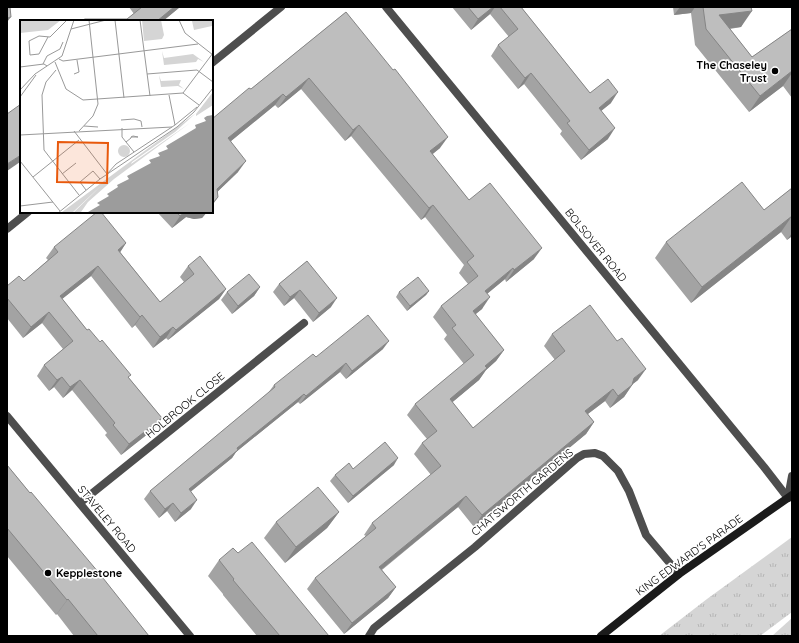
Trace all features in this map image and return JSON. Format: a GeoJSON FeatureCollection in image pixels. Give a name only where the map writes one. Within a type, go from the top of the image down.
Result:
{"type":"FeatureCollection","features":[{"type":"Feature","properties":{"kind":"main road","name":"KING EDWARD'S PARADE"},"geometry":{"type":"LineString","coordinates":[[601,636],[679,574],[790,496]]}},
{"type":"Feature","properties":{"kind":"street"},"geometry":{"type":"LineString","coordinates":[[213,62],[281,7]]}},
{"type":"Feature","properties":{"kind":"street","name":"BOLSOVER ROAD"},"geometry":{"type":"LineString","coordinates":[[386,7],[790,496]]}},
{"type":"Feature","properties":{"kind":"street"},"geometry":{"type":"LineString","coordinates":[[7,229],[27,213]]}},
{"type":"Feature","properties":{"kind":"street","name":"HOLBROOK CLOSE"},"geometry":{"type":"LineString","coordinates":[[80,503],[304,323]]}},
{"type":"Feature","properties":{"kind":"street","name":"STAVELEY ROAD"},"geometry":{"type":"LineString","coordinates":[[7,416],[190,636]]}},
{"type":"Feature","properties":{"kind":"street","name":"CHATSWORTH GARDENS"},"geometry":{"type":"LineString","coordinates":[[369,636],[374,628],[475,547],[577,458],[584,454],[595,452],[603,456],[618,471],[629,491],[646,535],[679,574]]}},
{"type":"Feature","properties":{"kind":"street"},"geometry":{"type":"LineString","coordinates":[[790,496],[792,476]]}},
{"type":"Feature","properties":{"kind":"green space"},"geometry":{"type":"Polygon","coordinates":[[[792,537],[792,612],[760,636],[659,636],[707,599],[792,537]]]}},
{"type":"Feature","properties":{"kind":"green space"},"geometry":{"type":"Polygon","coordinates":[[[792,618],[792,636],[772,636],[792,618]]]}},
{"type":"Feature","properties":{"kind":"building"},"geometry":{"type":"Polygon","coordinates":[[[7,7],[10,7],[11,17],[7,18],[7,7]]]}},
{"type":"Feature","properties":{"kind":"building"},"geometry":{"type":"Polygon","coordinates":[[[142,7],[174,7],[158,20],[82,20],[127,19],[142,7]]]}},
{"type":"Feature","properties":{"kind":"building"},"geometry":{"type":"Polygon","coordinates":[[[468,7],[493,7],[478,19],[468,7]]]}},
{"type":"Feature","properties":{"kind":"building"},"geometry":{"type":"Polygon","coordinates":[[[500,7],[521,7],[590,93],[608,79],[618,92],[599,108],[615,128],[589,150],[567,123],[570,121],[531,73],[525,78],[498,45],[518,29],[500,7]]]}},
{"type":"Feature","properties":{"kind":"building"},"geometry":{"type":"Polygon","coordinates":[[[703,7],[751,7],[752,11],[719,15],[752,57],[792,29],[792,71],[760,96],[706,29],[703,7]]]}},
{"type":"Feature","properties":{"kind":"building"},"geometry":{"type":"Polygon","coordinates":[[[346,12],[393,70],[395,69],[448,137],[430,151],[469,200],[490,183],[542,248],[514,270],[513,268],[485,291],[490,297],[473,311],[504,350],[485,366],[487,368],[450,399],[473,428],[565,351],[552,334],[590,305],[617,341],[622,338],[646,369],[634,378],[632,385],[618,396],[613,389],[585,411],[594,422],[482,515],[466,496],[379,567],[396,587],[352,623],[315,578],[376,528],[372,523],[441,466],[422,443],[437,431],[415,404],[474,355],[452,328],[456,325],[441,306],[478,276],[467,262],[474,256],[433,205],[429,208],[359,125],[353,130],[309,78],[286,97],[283,94],[228,138],[246,161],[217,189],[218,197],[213,203],[213,118],[249,88],[251,89],[346,12]]]}},
{"type":"Feature","properties":{"kind":"building"},"geometry":{"type":"Polygon","coordinates":[[[20,105],[20,156],[7,164],[7,114],[20,105]]]}},
{"type":"Feature","properties":{"kind":"building"},"geometry":{"type":"Polygon","coordinates":[[[742,182],[764,210],[792,188],[792,216],[702,287],[666,242],[742,182]]]}},
{"type":"Feature","properties":{"kind":"building"},"geometry":{"type":"Polygon","coordinates":[[[96,213],[102,213],[126,243],[118,250],[160,302],[194,274],[188,266],[200,256],[226,289],[176,330],[173,327],[160,337],[142,315],[140,317],[98,266],[60,296],[87,330],[89,329],[100,342],[102,340],[131,375],[128,377],[162,418],[129,444],[113,425],[115,423],[80,380],[70,387],[62,377],[57,380],[44,365],[73,341],[49,312],[31,327],[7,298],[7,286],[19,276],[24,281],[58,252],[54,247],[96,213]]]}},
{"type":"Feature","properties":{"kind":"building"},"geometry":{"type":"Polygon","coordinates":[[[177,213],[184,213],[180,216],[177,213]]]}},
{"type":"Feature","properties":{"kind":"building"},"geometry":{"type":"Polygon","coordinates":[[[307,261],[337,298],[319,313],[300,290],[290,297],[279,284],[307,261]]]}},
{"type":"Feature","properties":{"kind":"building"},"geometry":{"type":"Polygon","coordinates":[[[249,274],[260,287],[238,306],[227,292],[249,274]]]}},
{"type":"Feature","properties":{"kind":"building"},"geometry":{"type":"Polygon","coordinates":[[[418,277],[429,291],[410,306],[399,292],[418,277]]]}},
{"type":"Feature","properties":{"kind":"building"},"geometry":{"type":"Polygon","coordinates":[[[368,315],[389,341],[352,371],[346,363],[306,396],[304,394],[237,448],[238,450],[189,489],[197,500],[181,513],[173,503],[165,509],[150,491],[275,387],[274,385],[313,354],[316,357],[368,315]]]}},
{"type":"Feature","properties":{"kind":"building"},"geometry":{"type":"Polygon","coordinates":[[[385,442],[398,458],[353,496],[335,475],[349,463],[353,469],[385,442]]]}},
{"type":"Feature","properties":{"kind":"building"},"geometry":{"type":"Polygon","coordinates":[[[7,465],[99,573],[149,636],[98,636],[7,528],[7,465]]]}},
{"type":"Feature","properties":{"kind":"building"},"geometry":{"type":"Polygon","coordinates":[[[318,487],[339,512],[296,547],[276,522],[318,487]]]}},
{"type":"Feature","properties":{"kind":"building"},"geometry":{"type":"Polygon","coordinates":[[[252,542],[329,636],[280,636],[233,580],[234,579],[219,560],[233,548],[238,553],[252,542]]]}},
{"type":"Feature","properties":{"kind":"place","name":"The Chaseley Trust"},"geometry":{"type":"Point","coordinates":[775,71]}},
{"type":"Feature","properties":{"kind":"place","name":"Kepplestone"},"geometry":{"type":"Point","coordinates":[48,573]}}]}
